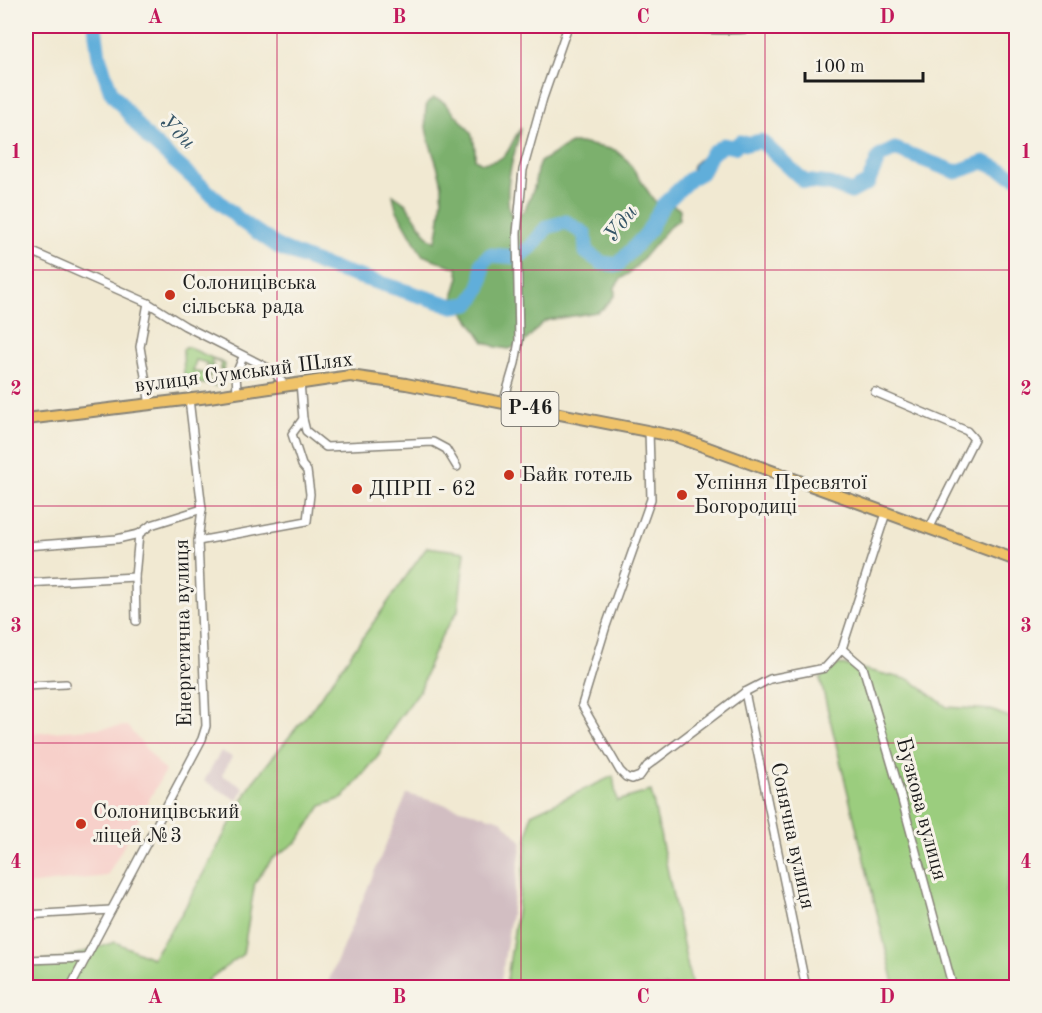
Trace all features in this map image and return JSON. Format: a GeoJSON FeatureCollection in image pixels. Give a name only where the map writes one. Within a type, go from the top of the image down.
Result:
{"type":"FeatureCollection","features":[{"type":"Feature","properties":{"kind":"main road","name":"вулиця Сумський Шлях"},"geometry":{"type":"LineString","coordinates":[[26,419],[150,405],[350,376],[406,384],[678,437],[1017,560]]}},
{"type":"Feature","properties":{"kind":"street"},"geometry":{"type":"LineString","coordinates":[[503,404],[518,350],[517,233],[523,170],[543,98],[568,26]]}},
{"type":"Feature","properties":{"kind":"street"},"geometry":{"type":"LineString","coordinates":[[675,26],[751,28],[767,26]]}},
{"type":"Feature","properties":{"kind":"street"},"geometry":{"type":"LineString","coordinates":[[26,249],[148,303],[185,326],[272,370],[284,384]]}},
{"type":"Feature","properties":{"kind":"street"},"geometry":{"type":"LineString","coordinates":[[148,303],[140,347],[150,405]]}},
{"type":"Feature","properties":{"kind":"street"},"geometry":{"type":"LineString","coordinates":[[237,392],[236,374],[243,357]]}},
{"type":"Feature","properties":{"kind":"street"},"geometry":{"type":"LineString","coordinates":[[300,382],[306,431],[326,447],[433,442],[446,449],[457,467]]}},
{"type":"Feature","properties":{"kind":"street"},"geometry":{"type":"LineString","coordinates":[[875,392],[967,431],[974,439],[928,529]]}},
{"type":"Feature","properties":{"kind":"street","name":"Енергетична вулиця"},"geometry":{"type":"LineString","coordinates":[[70,987],[202,738],[206,726],[198,541],[202,509],[189,399]]}},
{"type":"Feature","properties":{"kind":"street"},"geometry":{"type":"LineString","coordinates":[[198,541],[307,521],[310,494],[307,471],[302,465],[292,434],[303,420]]}},
{"type":"Feature","properties":{"kind":"street"},"geometry":{"type":"LineString","coordinates":[[649,431],[651,499],[606,626],[582,705],[620,771],[626,777],[632,779],[640,776],[647,766],[745,692],[770,679],[825,668],[842,649],[885,513]]}},
{"type":"Feature","properties":{"kind":"street"},"geometry":{"type":"LineString","coordinates":[[26,546],[117,539],[139,534],[151,525],[202,509]]}},
{"type":"Feature","properties":{"kind":"street"},"geometry":{"type":"LineString","coordinates":[[136,621],[135,577],[139,534]]}},
{"type":"Feature","properties":{"kind":"street"},"geometry":{"type":"LineString","coordinates":[[26,583],[135,577]]}},
{"type":"Feature","properties":{"kind":"street","name":"Бузкова вулиця"},"geometry":{"type":"LineString","coordinates":[[842,649],[863,667],[953,987]]}},
{"type":"Feature","properties":{"kind":"street"},"geometry":{"type":"LineString","coordinates":[[26,686],[66,684]]}},
{"type":"Feature","properties":{"kind":"street","name":"Сонячна вулиця"},"geometry":{"type":"LineString","coordinates":[[745,692],[806,987]]}},
{"type":"Feature","properties":{"kind":"street"},"geometry":{"type":"LineString","coordinates":[[26,915],[111,910]]}},
{"type":"Feature","properties":{"kind":"street"},"geometry":{"type":"LineString","coordinates":[[26,960],[86,958]]}},
{"type":"Feature","properties":{"kind":"shaded area","name":"Солоницівський ліцей №3"},"geometry":{"type":"Polygon","coordinates":[[[127,726],[165,771],[107,876],[26,885],[26,734],[127,726]]]}},
{"type":"Feature","properties":{"kind":"shaded area"},"geometry":{"type":"Polygon","coordinates":[[[221,751],[232,757],[222,775],[244,788],[237,800],[204,781],[221,751]]]}},
{"type":"Feature","properties":{"kind":"shaded area"},"geometry":{"type":"Polygon","coordinates":[[[407,794],[501,820],[522,842],[500,987],[326,987],[407,794]]]}},
{"type":"Feature","properties":{"kind":"green space"},"geometry":{"type":"Polygon","coordinates":[[[433,98],[445,103],[467,127],[473,137],[475,159],[482,163],[504,156],[521,128],[509,181],[510,214],[524,212],[534,188],[540,162],[571,143],[580,143],[615,150],[628,161],[658,204],[672,205],[680,209],[679,220],[671,225],[633,270],[620,280],[615,287],[615,295],[604,308],[597,312],[548,320],[541,324],[524,343],[509,349],[484,342],[455,303],[454,294],[459,277],[457,268],[422,255],[396,209],[393,195],[406,204],[429,238],[435,242],[441,212],[442,186],[427,133],[425,113],[427,103],[433,98]]]}},
{"type":"Feature","properties":{"kind":"green space"},"geometry":{"type":"Polygon","coordinates":[[[188,347],[225,364],[224,371],[220,370],[222,363],[212,360],[213,368],[206,366],[207,363],[196,360],[193,371],[211,375],[207,376],[206,380],[216,383],[218,376],[222,377],[217,386],[184,379],[183,349],[188,347]]]}},
{"type":"Feature","properties":{"kind":"green space"},"geometry":{"type":"Polygon","coordinates":[[[427,547],[465,552],[458,611],[442,635],[421,689],[395,724],[379,755],[343,798],[321,806],[298,841],[272,859],[255,882],[243,954],[208,980],[214,987],[26,987],[26,963],[62,959],[115,942],[152,958],[182,913],[252,783],[314,706],[427,547]]]}},
{"type":"Feature","properties":{"kind":"green space"},"geometry":{"type":"Polygon","coordinates":[[[839,664],[911,680],[947,707],[991,710],[1016,720],[1016,841],[1006,895],[1016,909],[1016,987],[895,987],[820,678],[839,664]]]}},
{"type":"Feature","properties":{"kind":"green space"},"geometry":{"type":"Polygon","coordinates":[[[613,776],[617,801],[651,791],[692,987],[506,987],[531,814],[613,776]]]}},
{"type":"Feature","properties":{"kind":"water"},"geometry":{"type":"Polygon","coordinates":[[[702,157],[712,161],[710,170],[707,176],[693,182],[690,179],[693,165],[702,157]]]}},
{"type":"Feature","properties":{"kind":"waterway","name":"Уди"},"geometry":{"type":"LineString","coordinates":[[95,26],[99,57],[111,92],[148,138],[241,221],[280,248],[325,266],[453,306],[469,304],[473,299],[479,289],[482,263],[490,255],[518,257],[531,247],[547,227],[566,222],[585,234],[586,252],[602,263],[618,265],[647,233],[663,205],[690,179],[701,173],[711,154],[724,145],[734,147],[740,142],[747,144],[761,141],[804,181],[830,184],[851,192],[868,183],[879,157],[895,149],[956,172],[984,162],[1016,177]]}},
{"type":"Feature","properties":{"kind":"place","name":"Солоницівська сільська рада"},"geometry":{"type":"Point","coordinates":[170,295]}},
{"type":"Feature","properties":{"kind":"place","name":"Байк готель"},"geometry":{"type":"Point","coordinates":[509,475]}},
{"type":"Feature","properties":{"kind":"place","name":"ДПРП - 62"},"geometry":{"type":"Point","coordinates":[357,489]}},
{"type":"Feature","properties":{"kind":"place","name":"Успіння Пресвятої Богородиці"},"geometry":{"type":"Point","coordinates":[682,495]}},
{"type":"Feature","properties":{"kind":"place","name":"Солоницівський ліцей №3"},"geometry":{"type":"Point","coordinates":[81,824]}}]}
